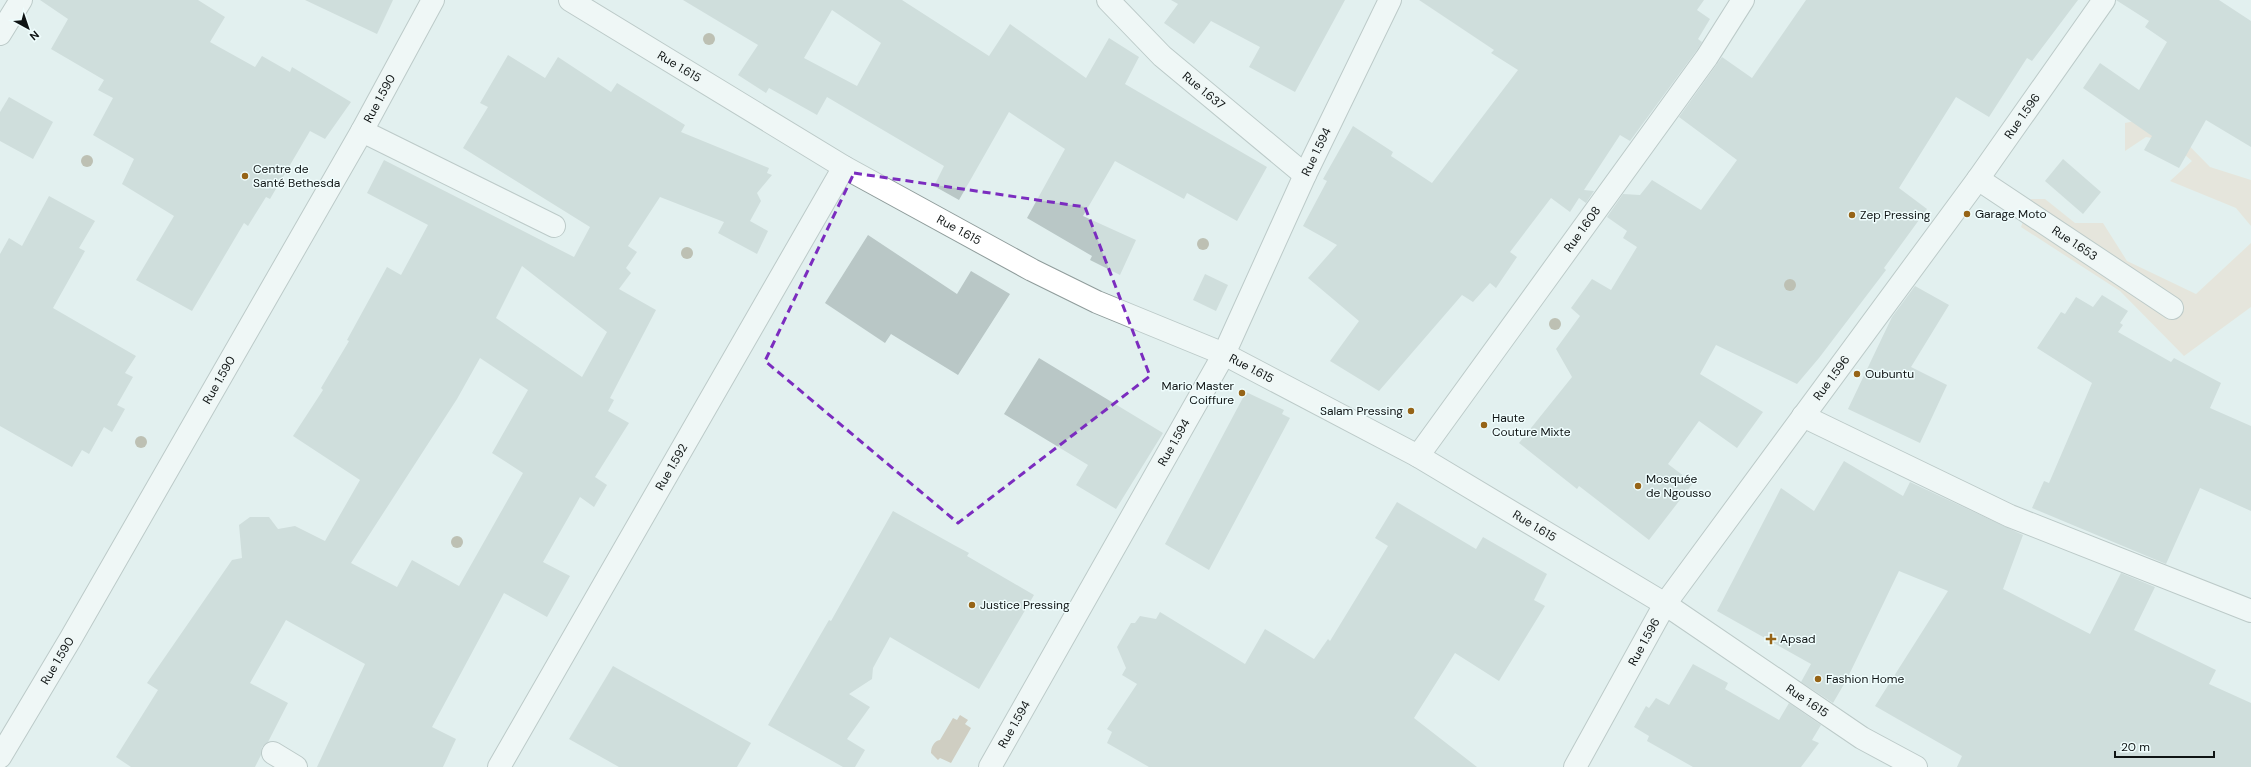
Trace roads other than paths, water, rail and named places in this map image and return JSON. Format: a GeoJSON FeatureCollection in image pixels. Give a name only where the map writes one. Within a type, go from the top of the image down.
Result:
{"type":"FeatureCollection","features":[{"type":"Feature","properties":{"kind":"street"},"geometry":{"type":"LineString","coordinates":[[0,34],[21,0]]}},
{"type":"Feature","properties":{"kind":"street","name":"Rue 1.590"},"geometry":{"type":"LineString","coordinates":[[0,758],[71,638],[362,131],[433,0]]}},
{"type":"Feature","properties":{"kind":"street","name":"Rue 1.615"},"geometry":{"type":"LineString","coordinates":[[570,0],[844,167],[1045,277],[1097,302],[1224,354],[1418,456],[1665,604],[1862,738],[1916,767]]}},
{"type":"Feature","properties":{"kind":"street","name":"Rue 1.637"},"geometry":{"type":"LineString","coordinates":[[1108,0],[1162,56],[1305,175]]}},
{"type":"Feature","properties":{"kind":"street","name":"Rue 1.594"},"geometry":{"type":"LineString","coordinates":[[990,767],[1224,354],[1305,175],[1390,0]]}},
{"type":"Feature","properties":{"kind":"street","name":"Rue 1.608"},"geometry":{"type":"LineString","coordinates":[[1418,456],[1707,57],[1743,0]]}},
{"type":"Feature","properties":{"kind":"street","name":"Rue 1.596"},"geometry":{"type":"LineString","coordinates":[[1575,767],[1665,604],[1978,179],[2104,0]]}},
{"type":"Feature","properties":{"kind":"street"},"geometry":{"type":"LineString","coordinates":[[362,131],[554,226]]}},
{"type":"Feature","properties":{"kind":"street","name":"Rue 1.592"},"geometry":{"type":"LineString","coordinates":[[499,767],[844,167]]}},
{"type":"Feature","properties":{"kind":"street","name":"Rue 1.653"},"geometry":{"type":"LineString","coordinates":[[1978,179],[2172,308]]}},
{"type":"Feature","properties":{"kind":"street"},"geometry":{"type":"LineString","coordinates":[[1802,416],[2010,516],[2251,611]]}},
{"type":"Feature","properties":{"kind":"street"},"geometry":{"type":"LineString","coordinates":[[273,753],[296,767]]}},
{"type":"Feature","properties":{"kind":"place","name":"Centre de Santé Bethesda"},"geometry":{"type":"Point","coordinates":[245,176]}},
{"type":"Feature","properties":{"kind":"place","name":"Garage Moto"},"geometry":{"type":"Point","coordinates":[1967,214]}},
{"type":"Feature","properties":{"kind":"place","name":"Zep Pressing"},"geometry":{"type":"Point","coordinates":[1852,215]}},
{"type":"Feature","properties":{"kind":"place","name":"Oubuntu"},"geometry":{"type":"Point","coordinates":[1857,374]}},
{"type":"Feature","properties":{"kind":"place","name":"Mario Master Coiffure"},"geometry":{"type":"Point","coordinates":[1242,393]}},
{"type":"Feature","properties":{"kind":"place","name":"Salam Pressing"},"geometry":{"type":"Point","coordinates":[1411,411]}},
{"type":"Feature","properties":{"kind":"place","name":"Haute Couture Mixte"},"geometry":{"type":"Point","coordinates":[1484,425]}},
{"type":"Feature","properties":{"kind":"place","name":"Mosquée de Ngousso"},"geometry":{"type":"Point","coordinates":[1638,486]}},
{"type":"Feature","properties":{"kind":"place","name":"Justice Pressing"},"geometry":{"type":"Point","coordinates":[972,605]}},
{"type":"Feature","properties":{"kind":"place","name":"Apsad"},"geometry":{"type":"Point","coordinates":[1771,639]}},
{"type":"Feature","properties":{"kind":"place","name":"Fashion Home"},"geometry":{"type":"Point","coordinates":[1818,679]}}]}
